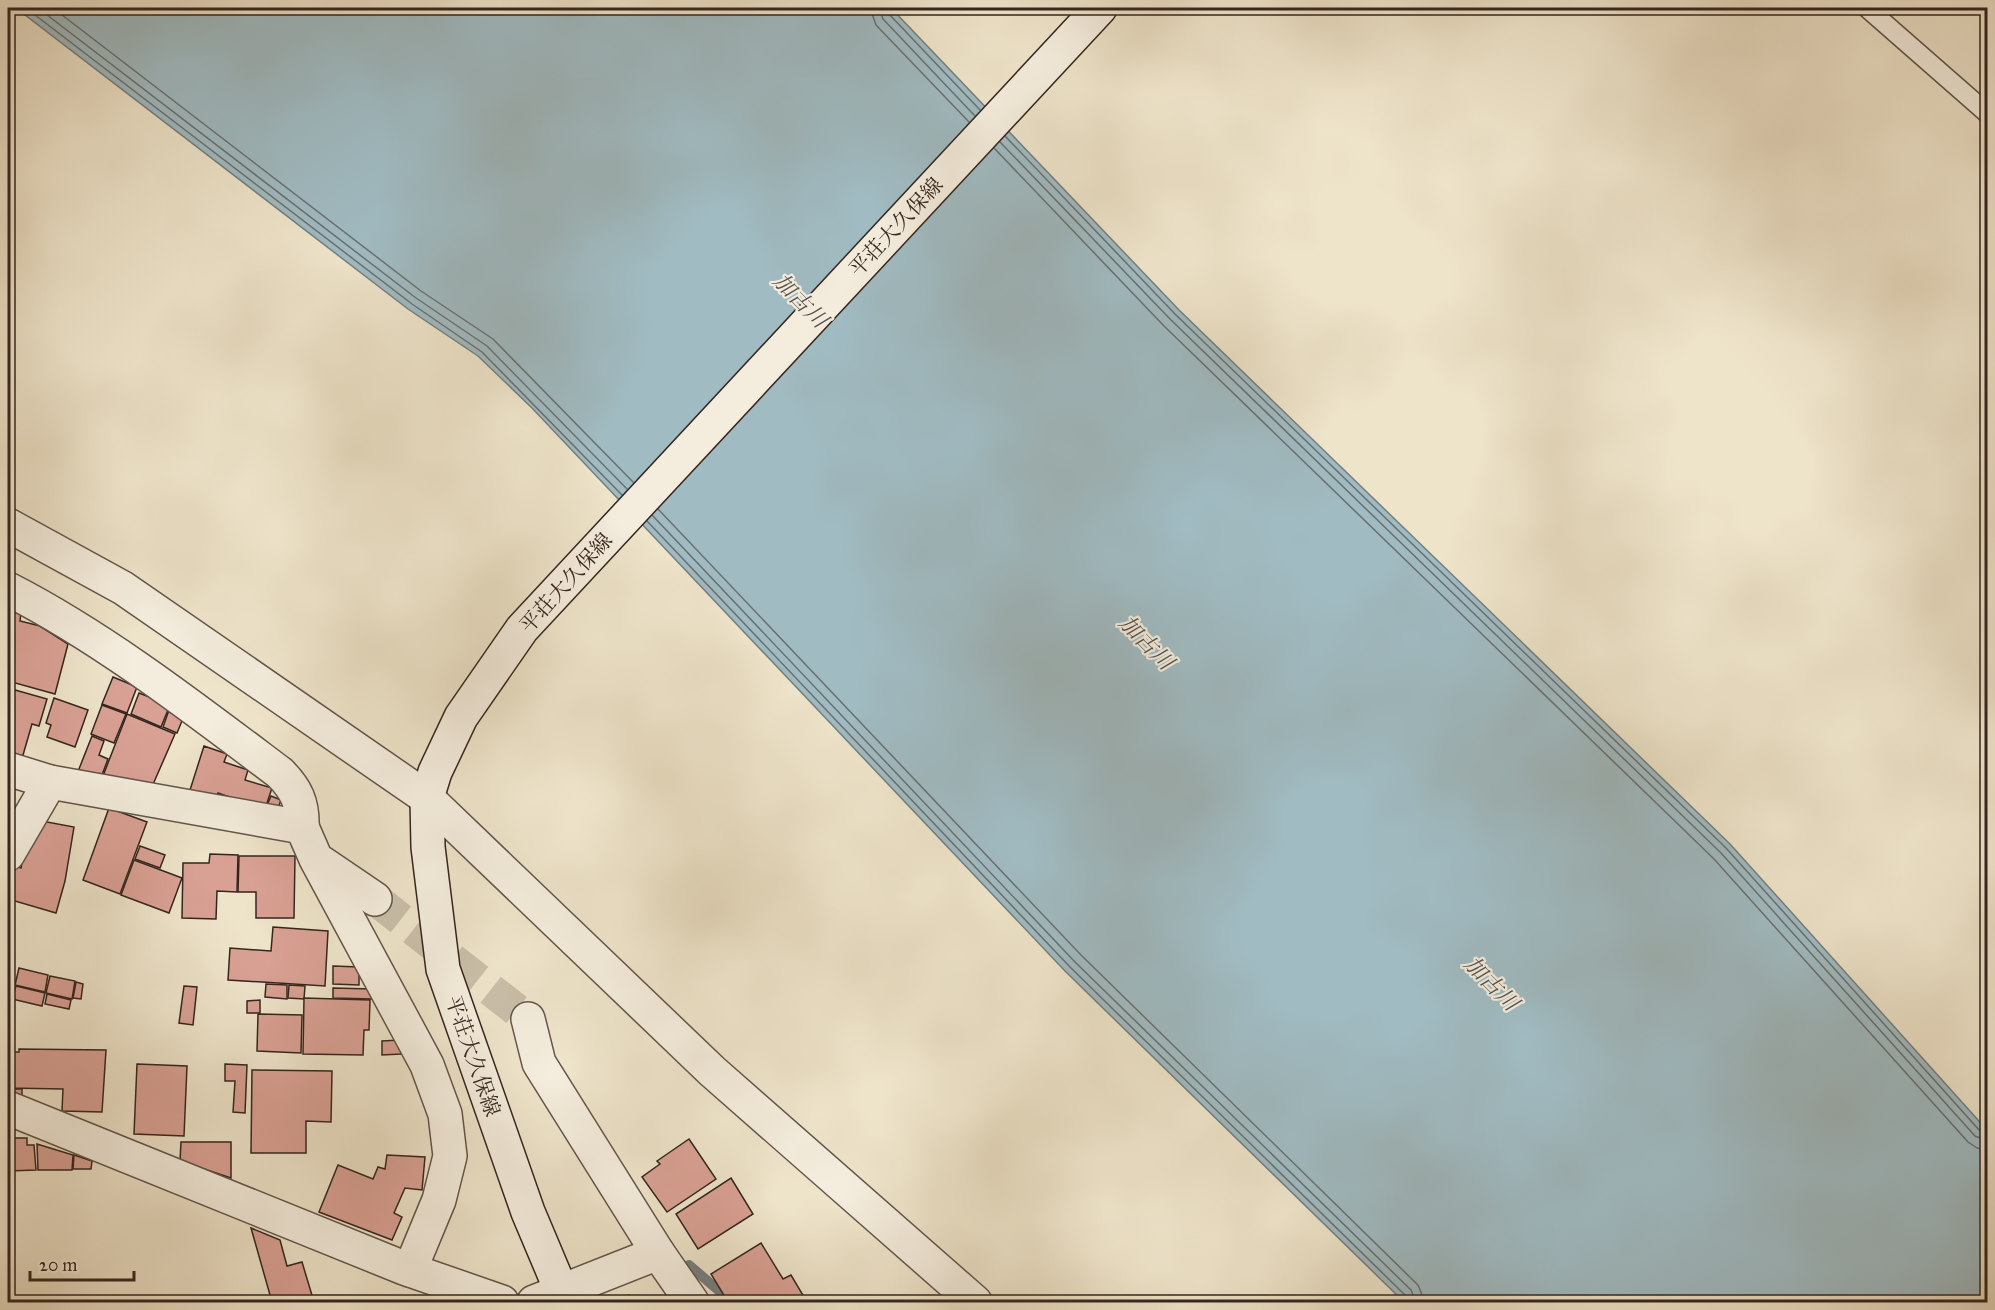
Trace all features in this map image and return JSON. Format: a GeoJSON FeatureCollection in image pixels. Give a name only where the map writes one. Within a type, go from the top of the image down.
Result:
{"type":"FeatureCollection","features":[{"type":"Feature","properties":{"kind":"street","name":"平荘大久保線"},"geometry":{"type":"LineString","coordinates":[[553,1298],[528,1212],[443,969],[433,898],[431,785],[461,717],[522,629],[1100,8]]}},
{"type":"Feature","properties":{"kind":"street"},"geometry":{"type":"LineString","coordinates":[[8,525],[123,588],[431,785],[712,1071],[975,1302]]}},
{"type":"Feature","properties":{"kind":"street"},"geometry":{"type":"LineString","coordinates":[[8,589],[33,602],[121,659],[280,772],[296,789],[303,811],[302,827],[316,859],[427,1065],[445,1114],[450,1156],[440,1200],[410,1270]]}},
{"type":"Feature","properties":{"kind":"street"},"geometry":{"type":"LineString","coordinates":[[8,769],[50,782],[302,827]]}},
{"type":"Feature","properties":{"kind":"street"},"geometry":{"type":"LineString","coordinates":[[8,854],[50,782]]}},
{"type":"Feature","properties":{"kind":"street"},"geometry":{"type":"LineString","coordinates":[[316,859],[375,899]]}},
{"type":"Feature","properties":{"kind":"street"},"geometry":{"type":"LineString","coordinates":[[528,1019],[539,1063],[658,1253],[692,1302]]}},
{"type":"Feature","properties":{"kind":"street"},"geometry":{"type":"LineString","coordinates":[[8,1108],[410,1270],[502,1302]]}},
{"type":"Feature","properties":{"kind":"street"},"geometry":{"type":"LineString","coordinates":[[553,1298],[658,1253]]}},
{"type":"Feature","properties":{"kind":"lane"},"geometry":{"type":"LineString","coordinates":[[1867,8],[1988,114]]}},
{"type":"Feature","properties":{"kind":"water","name":"加古川"},"geometry":{"type":"Polygon","coordinates":[[[16,8],[891,8],[1179,310],[1730,844],[1987,1130],[1987,1302],[1404,1302],[1065,971],[532,408],[478,356],[408,309],[16,8]]]}},
{"type":"Feature","properties":{"kind":"building"},"geometry":{"type":"Polygon","coordinates":[[[8,609],[21,612],[20,621],[40,626],[68,644],[55,694],[8,681],[8,609]]]}},
{"type":"Feature","properties":{"kind":"building"},"geometry":{"type":"Polygon","coordinates":[[[113,677],[137,687],[127,713],[102,704],[113,677]]]}},
{"type":"Feature","properties":{"kind":"building"},"geometry":{"type":"Polygon","coordinates":[[[8,688],[47,699],[39,726],[32,724],[21,762],[8,758],[8,688]]]}},
{"type":"Feature","properties":{"kind":"building"},"geometry":{"type":"Polygon","coordinates":[[[139,693],[170,705],[161,727],[131,714],[139,693]]]}},
{"type":"Feature","properties":{"kind":"building"},"geometry":{"type":"Polygon","coordinates":[[[54,698],[88,710],[75,747],[47,737],[51,725],[46,723],[54,698]]]}},
{"type":"Feature","properties":{"kind":"building"},"geometry":{"type":"Polygon","coordinates":[[[102,705],[126,714],[114,743],[91,734],[102,705]]]}},
{"type":"Feature","properties":{"kind":"building"},"geometry":{"type":"Polygon","coordinates":[[[169,710],[184,716],[177,733],[163,727],[169,710]]]}},
{"type":"Feature","properties":{"kind":"building"},"geometry":{"type":"Polygon","coordinates":[[[127,714],[175,734],[151,789],[101,781],[127,714]]]}},
{"type":"Feature","properties":{"kind":"building"},"geometry":{"type":"Polygon","coordinates":[[[92,736],[104,741],[99,755],[108,759],[99,783],[77,774],[92,736]]]}},
{"type":"Feature","properties":{"kind":"building"},"geometry":{"type":"Polygon","coordinates":[[[204,746],[227,754],[224,762],[248,770],[245,780],[272,788],[265,809],[218,793],[216,799],[190,790],[204,746]]]}},
{"type":"Feature","properties":{"kind":"building"},"geometry":{"type":"Polygon","coordinates":[[[271,796],[281,800],[276,814],[265,810],[271,796]]]}},
{"type":"Feature","properties":{"kind":"building"},"geometry":{"type":"Polygon","coordinates":[[[109,808],[147,822],[120,894],[83,880],[109,808]]]}},
{"type":"Feature","properties":{"kind":"building"},"geometry":{"type":"Polygon","coordinates":[[[31,819],[74,827],[65,881],[56,913],[8,899],[8,882],[13,865],[21,868],[31,819]]]}},
{"type":"Feature","properties":{"kind":"building"},"geometry":{"type":"Polygon","coordinates":[[[140,846],[165,855],[160,868],[135,859],[140,846]]]}},
{"type":"Feature","properties":{"kind":"building"},"geometry":{"type":"Polygon","coordinates":[[[210,854],[238,855],[237,892],[217,891],[216,919],[182,918],[183,863],[209,863],[210,854]]]}},
{"type":"Feature","properties":{"kind":"building"},"geometry":{"type":"Polygon","coordinates":[[[239,856],[295,856],[294,918],[256,918],[256,892],[238,892],[239,856]]]}},
{"type":"Feature","properties":{"kind":"building"},"geometry":{"type":"Polygon","coordinates":[[[134,860],[182,878],[169,913],[121,895],[134,860]]]}},
{"type":"Feature","properties":{"kind":"building"},"geometry":{"type":"Polygon","coordinates":[[[273,927],[328,931],[325,986],[228,980],[230,948],[271,951],[273,927]]]}},
{"type":"Feature","properties":{"kind":"building"},"geometry":{"type":"Polygon","coordinates":[[[333,966],[359,967],[359,985],[333,984],[333,966]]]}},
{"type":"Feature","properties":{"kind":"building"},"geometry":{"type":"Polygon","coordinates":[[[19,968],[48,975],[45,992],[15,985],[19,968]]]}},
{"type":"Feature","properties":{"kind":"building"},"geometry":{"type":"Polygon","coordinates":[[[50,976],[75,981],[72,999],[46,993],[50,976]]]}},
{"type":"Feature","properties":{"kind":"building"},"geometry":{"type":"Polygon","coordinates":[[[76,982],[83,984],[81,999],[73,998],[76,982]]]}},
{"type":"Feature","properties":{"kind":"building"},"geometry":{"type":"Polygon","coordinates":[[[266,984],[287,985],[287,999],[265,997],[266,984]]]}},
{"type":"Feature","properties":{"kind":"building"},"geometry":{"type":"Polygon","coordinates":[[[289,985],[305,986],[304,999],[288,998],[289,985]]]}},
{"type":"Feature","properties":{"kind":"building"},"geometry":{"type":"Polygon","coordinates":[[[16,986],[45,993],[42,1006],[12,999],[16,986]]]}},
{"type":"Feature","properties":{"kind":"building"},"geometry":{"type":"Polygon","coordinates":[[[184,986],[197,987],[193,1025],[179,1023],[184,986]]]}},
{"type":"Feature","properties":{"kind":"building"},"geometry":{"type":"Polygon","coordinates":[[[333,988],[372,989],[373,999],[333,998],[333,988]]]}},
{"type":"Feature","properties":{"kind":"building"},"geometry":{"type":"Polygon","coordinates":[[[47,994],[71,1000],[69,1009],[45,1004],[47,994]]]}},
{"type":"Feature","properties":{"kind":"building"},"geometry":{"type":"Polygon","coordinates":[[[304,998],[370,1000],[369,1030],[364,1030],[363,1055],[303,1054],[304,998]]]}},
{"type":"Feature","properties":{"kind":"building"},"geometry":{"type":"Polygon","coordinates":[[[260,1000],[260,1013],[247,1013],[247,1001],[260,1000]]]}},
{"type":"Feature","properties":{"kind":"building"},"geometry":{"type":"Polygon","coordinates":[[[258,1014],[302,1015],[301,1053],[257,1051],[258,1014]]]}},
{"type":"Feature","properties":{"kind":"building"},"geometry":{"type":"Polygon","coordinates":[[[400,1040],[401,1054],[382,1055],[382,1041],[400,1040]]]}},
{"type":"Feature","properties":{"kind":"building"},"geometry":{"type":"Polygon","coordinates":[[[19,1049],[106,1050],[102,1112],[62,1111],[63,1089],[8,1088],[8,1052],[19,1052],[19,1049]]]}},
{"type":"Feature","properties":{"kind":"building"},"geometry":{"type":"Polygon","coordinates":[[[137,1064],[187,1066],[184,1136],[134,1134],[137,1064]]]}},
{"type":"Feature","properties":{"kind":"building"},"geometry":{"type":"Polygon","coordinates":[[[225,1064],[247,1065],[245,1113],[233,1112],[235,1081],[225,1081],[225,1064]]]}},
{"type":"Feature","properties":{"kind":"building"},"geometry":{"type":"Polygon","coordinates":[[[252,1070],[332,1071],[331,1122],[306,1121],[306,1153],[251,1153],[252,1070]]]}},
{"type":"Feature","properties":{"kind":"building"},"geometry":{"type":"Polygon","coordinates":[[[8,1089],[22,1089],[22,1098],[8,1095],[8,1089]]]}},
{"type":"Feature","properties":{"kind":"building"},"geometry":{"type":"Polygon","coordinates":[[[8,1138],[27,1138],[27,1145],[34,1145],[36,1170],[8,1171],[8,1138]]]}},
{"type":"Feature","properties":{"kind":"building"},"geometry":{"type":"Polygon","coordinates":[[[689,1139],[716,1179],[667,1212],[642,1177],[660,1164],[657,1161],[689,1139]]]}},
{"type":"Feature","properties":{"kind":"building"},"geometry":{"type":"Polygon","coordinates":[[[181,1142],[231,1142],[231,1178],[180,1161],[181,1142]]]}},
{"type":"Feature","properties":{"kind":"building"},"geometry":{"type":"Polygon","coordinates":[[[37,1144],[73,1155],[72,1170],[38,1170],[37,1144]]]}},
{"type":"Feature","properties":{"kind":"building"},"geometry":{"type":"Polygon","coordinates":[[[74,1155],[92,1161],[91,1169],[73,1169],[74,1155]]]}},
{"type":"Feature","properties":{"kind":"building"},"geometry":{"type":"Polygon","coordinates":[[[387,1155],[425,1157],[422,1190],[405,1188],[394,1213],[402,1217],[392,1240],[319,1212],[338,1165],[373,1179],[378,1167],[385,1169],[387,1155]]]}},
{"type":"Feature","properties":{"kind":"building"},"geometry":{"type":"Polygon","coordinates":[[[731,1178],[753,1214],[698,1249],[676,1214],[731,1178]]]}},
{"type":"Feature","properties":{"kind":"building"},"geometry":{"type":"Polygon","coordinates":[[[251,1228],[280,1240],[287,1266],[302,1262],[314,1302],[272,1302],[251,1228]]]}},
{"type":"Feature","properties":{"kind":"building"},"geometry":{"type":"Polygon","coordinates":[[[761,1243],[783,1279],[791,1275],[807,1302],[728,1302],[711,1274],[761,1243]]]}},
{"type":"Feature","properties":{"kind":"building"},"geometry":{"type":"Polygon","coordinates":[[[629,1295],[633,1302],[616,1302],[629,1295]]]}},
{"type":"Feature","properties":{"kind":"waterway"},"geometry":{"type":"LineString","coordinates":[[689,1265],[732,1302]]}},
{"type":"Feature","properties":{"kind":"tunnel"},"geometry":{"type":"LineString","coordinates":[[375,899],[528,1019]]}}]}
